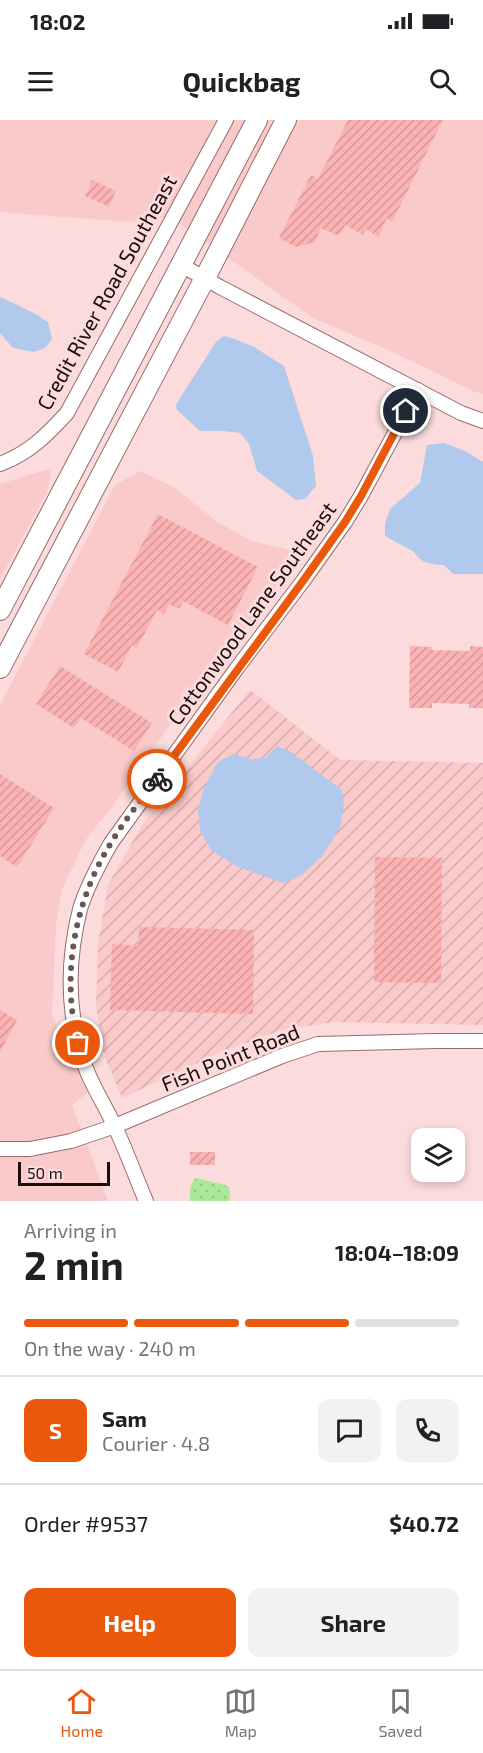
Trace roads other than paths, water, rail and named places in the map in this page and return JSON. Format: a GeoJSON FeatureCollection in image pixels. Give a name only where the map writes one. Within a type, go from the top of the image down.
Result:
{"type":"FeatureCollection","features":[{"type":"Feature","properties":{"kind":"main road"},"geometry":{"type":"LineString","coordinates":[[0,610],[257,120]]}},
{"type":"Feature","properties":{"kind":"main road"},"geometry":{"type":"LineString","coordinates":[[0,668],[286,120]]}},
{"type":"Feature","properties":{"kind":"street","name":"Credit River Road Southeast"},"geometry":{"type":"LineString","coordinates":[[0,464],[16,458],[44,439],[67,413],[226,120]]}},
{"type":"Feature","properties":{"kind":"street"},"geometry":{"type":"LineString","coordinates":[[182,265],[461,413],[483,421]]}},
{"type":"Feature","properties":{"kind":"street","name":"Cottonwood Lane Southeast"},"geometry":{"type":"LineString","coordinates":[[146,1201],[115,1126],[92,1082],[75,1030],[70,967],[80,910],[98,866],[111,843],[345,522],[418,390]]}},
{"type":"Feature","properties":{"kind":"street","name":"Fish Point Road"},"geometry":{"type":"LineString","coordinates":[[0,1149],[30,1149],[71,1142],[115,1126],[236,1074],[318,1044],[483,1041]]}},
{"type":"Feature","properties":{"kind":"water"},"geometry":{"type":"Polygon","coordinates":[[[0,297],[48,322],[52,339],[45,348],[34,352],[13,348],[0,333],[0,297]]]}},
{"type":"Feature","properties":{"kind":"water"},"geometry":{"type":"Polygon","coordinates":[[[224,336],[254,347],[284,366],[313,456],[316,486],[305,499],[296,500],[257,471],[249,444],[240,433],[200,431],[177,410],[176,405],[180,398],[216,342],[224,336]]]}},
{"type":"Feature","properties":{"kind":"water"},"geometry":{"type":"Polygon","coordinates":[[[444,443],[465,451],[483,462],[483,574],[453,574],[444,565],[423,561],[414,552],[385,536],[385,523],[390,509],[420,483],[427,445],[444,443]]]}},
{"type":"Feature","properties":{"kind":"water"},"geometry":{"type":"Polygon","coordinates":[[[277,746],[291,752],[342,790],[344,804],[340,828],[322,856],[302,875],[283,883],[236,866],[211,850],[200,830],[198,809],[204,788],[218,762],[233,754],[252,759],[265,758],[277,746]]]}}]}
